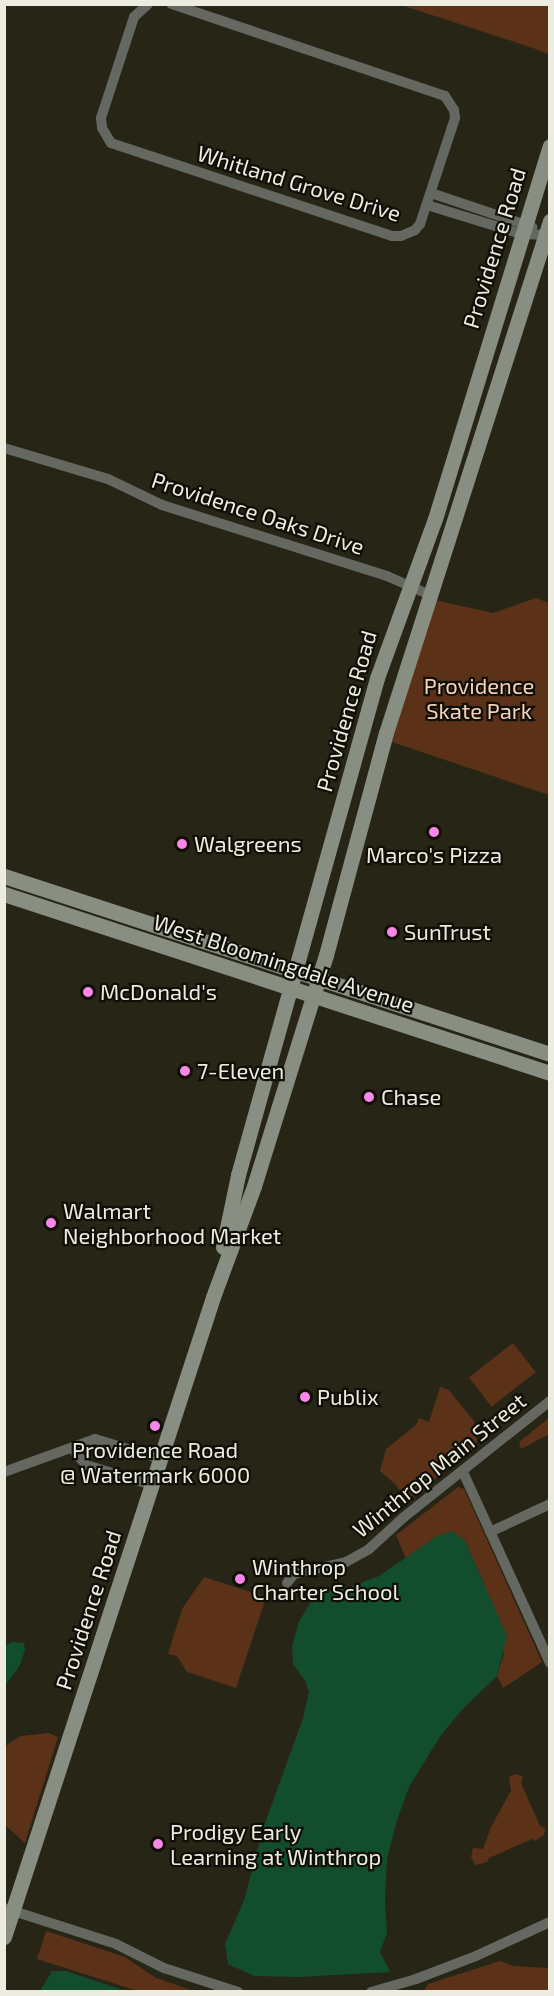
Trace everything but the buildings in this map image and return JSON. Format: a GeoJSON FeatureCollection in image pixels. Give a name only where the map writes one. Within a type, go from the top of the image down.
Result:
{"type":"FeatureCollection","features":[{"type":"Feature","properties":{"kind":"main road","name":"Providence Road"},"geometry":{"type":"LineString","coordinates":[[213,1297],[238,1175],[377,678],[408,587],[435,519],[549,146]]}},
{"type":"Feature","properties":{"kind":"main road","name":"Providence Road"},"geometry":{"type":"LineString","coordinates":[[4,1937],[9,1909],[161,1459],[213,1297],[254,1186],[318,978],[368,797],[547,228]]}},
{"type":"Feature","properties":{"kind":"main road","name":"West Bloomingdale Avenue"},"geometry":{"type":"LineString","coordinates":[[4,876],[549,1054]]}},
{"type":"Feature","properties":{"kind":"main road","name":"West Bloomingdale Avenue"},"geometry":{"type":"LineString","coordinates":[[4,894],[549,1073]]}},
{"type":"Feature","properties":{"kind":"street","name":"Whitland Grove Drive"},"geometry":{"type":"LineString","coordinates":[[148,4],[134,17],[101,118],[102,128],[111,143],[392,236],[401,236],[415,230],[427,205],[455,118],[454,110],[445,96],[171,4]]}},
{"type":"Feature","properties":{"kind":"street"},"geometry":{"type":"LineString","coordinates":[[431,193],[523,229]]}},
{"type":"Feature","properties":{"kind":"street"},"geometry":{"type":"LineString","coordinates":[[427,205],[523,229],[547,228]]}},
{"type":"Feature","properties":{"kind":"street","name":"Providence Oaks Drive"},"geometry":{"type":"LineString","coordinates":[[4,448],[108,479],[162,505],[387,576],[430,595]]}},
{"type":"Feature","properties":{"kind":"street","name":"Winthrop Main Street"},"geometry":{"type":"LineString","coordinates":[[287,1583],[294,1574],[336,1565],[359,1556],[549,1401]]}},
{"type":"Feature","properties":{"kind":"street"},"geometry":{"type":"LineString","coordinates":[[4,1472],[95,1439],[161,1459]]}},
{"type":"Feature","properties":{"kind":"street"},"geometry":{"type":"LineString","coordinates":[[72,1448],[86,1465],[152,1485]]}},
{"type":"Feature","properties":{"kind":"street"},"geometry":{"type":"LineString","coordinates":[[463,1472],[549,1663]]}},
{"type":"Feature","properties":{"kind":"street"},"geometry":{"type":"LineString","coordinates":[[490,1532],[549,1504]]}},
{"type":"Feature","properties":{"kind":"street"},"geometry":{"type":"LineString","coordinates":[[9,1909],[116,1944],[164,1968],[238,1992]]}},
{"type":"Feature","properties":{"kind":"street"},"geometry":{"type":"LineString","coordinates":[[371,1992],[416,1979],[476,1956],[549,1922]]}},
{"type":"Feature","properties":{"kind":"green space"},"geometry":{"type":"Polygon","coordinates":[[[401,5],[549,5],[549,54],[533,48],[401,5]]]}},
{"type":"Feature","properties":{"kind":"green space","name":"Providence Skate Park"},"geometry":{"type":"Polygon","coordinates":[[[536,598],[549,603],[549,795],[392,742],[435,600],[493,613],[536,598]]]}},
{"type":"Feature","properties":{"kind":"green space"},"geometry":{"type":"Polygon","coordinates":[[[513,1343],[536,1372],[492,1407],[469,1377],[513,1343]]]}},
{"type":"Feature","properties":{"kind":"green space"},"geometry":{"type":"Polygon","coordinates":[[[440,1387],[449,1390],[474,1421],[477,1441],[472,1450],[406,1501],[396,1485],[380,1471],[386,1449],[416,1425],[419,1418],[429,1422],[440,1387]]]}},
{"type":"Feature","properties":{"kind":"green space"},"geometry":{"type":"Polygon","coordinates":[[[549,1418],[549,1434],[521,1449],[519,1442],[549,1418]]]}},
{"type":"Feature","properties":{"kind":"green space"},"geometry":{"type":"Polygon","coordinates":[[[458,1487],[464,1489],[542,1662],[503,1688],[497,1676],[504,1654],[483,1581],[465,1541],[452,1532],[437,1536],[406,1558],[396,1535],[458,1487]]]}},
{"type":"Feature","properties":{"kind":"green space"},"geometry":{"type":"Polygon","coordinates":[[[204,1577],[266,1597],[236,1688],[187,1672],[177,1656],[168,1654],[182,1609],[204,1577]]]}},
{"type":"Feature","properties":{"kind":"green space"},"geometry":{"type":"Polygon","coordinates":[[[49,1733],[58,1737],[25,1843],[5,1825],[5,1746],[21,1736],[49,1733]]]}},
{"type":"Feature","properties":{"kind":"green space"},"geometry":{"type":"Polygon","coordinates":[[[516,1774],[523,1777],[521,1783],[540,1826],[545,1828],[544,1835],[535,1841],[532,1839],[489,1858],[487,1862],[475,1865],[471,1857],[473,1848],[483,1849],[491,1827],[511,1791],[509,1777],[516,1774]]]}},
{"type":"Feature","properties":{"kind":"green space"},"geometry":{"type":"Polygon","coordinates":[[[46,1931],[125,1957],[156,1978],[194,1991],[138,1991],[37,1959],[46,1931]]]}},
{"type":"Feature","properties":{"kind":"green space"},"geometry":{"type":"Polygon","coordinates":[[[500,1961],[513,1966],[549,1968],[549,1990],[424,1991],[428,1984],[500,1961]]]}},
{"type":"Feature","properties":{"kind":"shaded area"},"geometry":{"type":"Polygon","coordinates":[[[452,1531],[465,1541],[507,1636],[497,1676],[461,1711],[441,1735],[409,1787],[397,1820],[387,1859],[385,1901],[387,1933],[380,1952],[390,1972],[299,1977],[254,1976],[228,1964],[225,1944],[244,1900],[264,1826],[303,1718],[309,1692],[305,1681],[293,1664],[292,1646],[299,1622],[313,1598],[331,1590],[350,1587],[379,1576],[437,1536],[452,1531]]]}},
{"type":"Feature","properties":{"kind":"shaded area"},"geometry":{"type":"Polygon","coordinates":[[[12,1642],[24,1643],[25,1650],[20,1665],[5,1686],[5,1646],[12,1642]]]}},
{"type":"Feature","properties":{"kind":"shaded area"},"geometry":{"type":"Polygon","coordinates":[[[52,1971],[66,1971],[126,1991],[40,1991],[52,1971]]]}},
{"type":"Feature","properties":{"kind":"place","name":"Marco's Pizza"},"geometry":{"type":"Point","coordinates":[434,832]}},
{"type":"Feature","properties":{"kind":"place","name":"Walgreens"},"geometry":{"type":"Point","coordinates":[182,844]}},
{"type":"Feature","properties":{"kind":"place","name":"SunTrust"},"geometry":{"type":"Point","coordinates":[392,932]}},
{"type":"Feature","properties":{"kind":"place","name":"McDonald's"},"geometry":{"type":"Point","coordinates":[88,992]}},
{"type":"Feature","properties":{"kind":"place","name":"7-Eleven"},"geometry":{"type":"Point","coordinates":[185,1071]}},
{"type":"Feature","properties":{"kind":"place","name":"Chase"},"geometry":{"type":"Point","coordinates":[369,1097]}},
{"type":"Feature","properties":{"kind":"place","name":"Walmart Neighborhood Market"},"geometry":{"type":"Point","coordinates":[51,1223]}},
{"type":"Feature","properties":{"kind":"place","name":"Publix"},"geometry":{"type":"Point","coordinates":[305,1397]}},
{"type":"Feature","properties":{"kind":"place","name":"Providence Road @ Watermark 6000"},"geometry":{"type":"Point","coordinates":[155,1426]}},
{"type":"Feature","properties":{"kind":"place","name":"Winthrop Charter School"},"geometry":{"type":"Point","coordinates":[240,1579]}},
{"type":"Feature","properties":{"kind":"place","name":"Prodigy Early Learning at Winthrop"},"geometry":{"type":"Point","coordinates":[158,1844]}}]}
